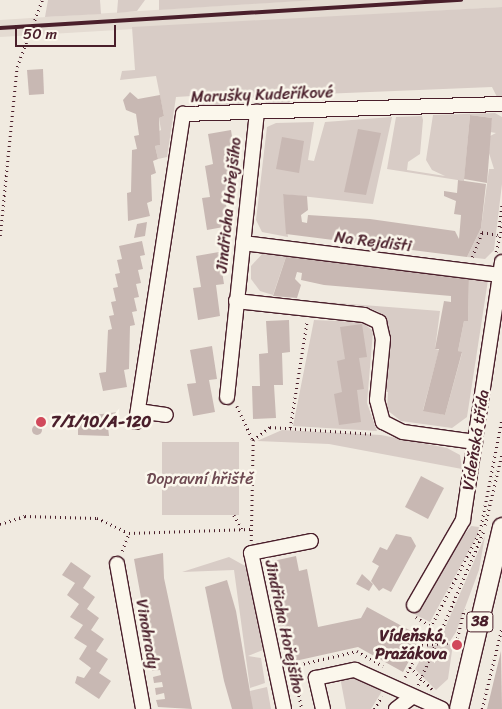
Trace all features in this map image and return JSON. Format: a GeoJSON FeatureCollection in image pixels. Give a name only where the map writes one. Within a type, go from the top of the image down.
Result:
{"type":"FeatureCollection","features":[{"type":"Feature","properties":{"kind":"main road","name":"38"},"geometry":{"type":"LineString","coordinates":[[459,709],[502,526]]}},
{"type":"Feature","properties":{"kind":"street","name":"Marušky Kudeříkové"},"geometry":{"type":"LineString","coordinates":[[166,415],[137,417],[183,114],[502,104]]}},
{"type":"Feature","properties":{"kind":"street","name":"Jindřicha Hořejšího"},"geometry":{"type":"LineString","coordinates":[[227,397],[257,112]]}},
{"type":"Feature","properties":{"kind":"street","name":"Na Rejdišti"},"geometry":{"type":"LineString","coordinates":[[242,243],[498,265]]}},
{"type":"Feature","properties":{"kind":"street","name":"Vídeňská třída"},"geometry":{"type":"LineString","coordinates":[[412,610],[459,528],[476,442],[498,265]]}},
{"type":"Feature","properties":{"kind":"street"},"geometry":{"type":"LineString","coordinates":[[236,302],[364,315],[379,322],[383,339],[377,400],[383,422],[403,432],[476,442]]}},
{"type":"Feature","properties":{"kind":"street"},"geometry":{"type":"LineString","coordinates":[[251,553],[311,541]]}},
{"type":"Feature","properties":{"kind":"street","name":"Jindřicha Hořejšího"},"geometry":{"type":"LineString","coordinates":[[251,553],[284,709]]}},
{"type":"Feature","properties":{"kind":"street","name":"Vinohrady"},"geometry":{"type":"LineString","coordinates":[[117,564],[143,709]]}},
{"type":"Feature","properties":{"kind":"street"},"geometry":{"type":"LineString","coordinates":[[323,709],[316,678],[358,670],[428,706],[442,709]]}},
{"type":"Feature","properties":{"kind":"street"},"geometry":{"type":"LineString","coordinates":[[396,709],[412,697]]}},
{"type":"Feature","properties":{"kind":"path"},"geometry":{"type":"LineString","coordinates":[[0,236],[17,67],[42,0]]}},
{"type":"Feature","properties":{"kind":"path"},"geometry":{"type":"LineString","coordinates":[[498,265],[498,235],[502,202]]}},
{"type":"Feature","properties":{"kind":"path"},"geometry":{"type":"LineString","coordinates":[[471,259],[482,232],[498,235]]}},
{"type":"Feature","properties":{"kind":"path"},"geometry":{"type":"LineString","coordinates":[[461,258],[479,260]]}},
{"type":"Feature","properties":{"kind":"path"},"geometry":{"type":"LineString","coordinates":[[300,316],[317,318]]}},
{"type":"Feature","properties":{"kind":"path"},"geometry":{"type":"LineString","coordinates":[[290,428],[308,317]]}},
{"type":"Feature","properties":{"kind":"path"},"geometry":{"type":"LineString","coordinates":[[227,397],[233,398],[253,440],[251,553]]}},
{"type":"Feature","properties":{"kind":"path"},"geometry":{"type":"LineString","coordinates":[[400,676],[405,678],[482,531],[502,418]]}},
{"type":"Feature","properties":{"kind":"path"},"geometry":{"type":"LineString","coordinates":[[253,440],[270,427],[382,434],[376,426]]}},
{"type":"Feature","properties":{"kind":"path"},"geometry":{"type":"LineString","coordinates":[[412,697],[482,531],[502,453]]}},
{"type":"Feature","properties":{"kind":"path"},"geometry":{"type":"LineString","coordinates":[[234,515],[242,529]]}},
{"type":"Feature","properties":{"kind":"path"},"geometry":{"type":"LineString","coordinates":[[0,524],[25,516],[97,518],[129,533],[251,529]]}},
{"type":"Feature","properties":{"kind":"path"},"geometry":{"type":"LineString","coordinates":[[117,564],[129,533]]}},
{"type":"Feature","properties":{"kind":"path"},"geometry":{"type":"LineString","coordinates":[[455,648],[464,609]]}},
{"type":"Feature","properties":{"kind":"path"},"geometry":{"type":"LineString","coordinates":[[412,610],[432,627]]}},
{"type":"Feature","properties":{"kind":"path"},"geometry":{"type":"LineString","coordinates":[[482,709],[502,627]]}},
{"type":"Feature","properties":{"kind":"path"},"geometry":{"type":"LineString","coordinates":[[422,644],[456,642]]}},
{"type":"Feature","properties":{"kind":"path"},"geometry":{"type":"LineString","coordinates":[[293,666],[302,709]]}},
{"type":"Feature","properties":{"kind":"shaded area"},"geometry":{"type":"Polygon","coordinates":[[[312,0],[502,0],[502,7],[0,37],[0,20],[312,0]]]}},
{"type":"Feature","properties":{"kind":"green space"},"geometry":{"type":"Polygon","coordinates":[[[48,0],[100,0],[101,14],[45,17],[48,0]]]}},
{"type":"Feature","properties":{"kind":"green space"},"geometry":{"type":"Polygon","coordinates":[[[118,0],[145,0],[137,11],[117,13],[118,0]]]}},
{"type":"Feature","properties":{"kind":"green space"},"geometry":{"type":"Polygon","coordinates":[[[159,0],[316,0],[159,10],[159,0]]]}},
{"type":"Feature","properties":{"kind":"green space"},"geometry":{"type":"Polygon","coordinates":[[[502,7],[502,97],[497,97],[492,87],[297,95],[285,107],[268,106],[263,98],[250,98],[244,107],[200,107],[192,96],[176,97],[167,157],[158,159],[155,146],[160,145],[157,132],[161,130],[159,118],[164,116],[156,76],[120,80],[122,71],[135,70],[132,27],[502,7]]]}},
{"type":"Feature","properties":{"kind":"green space"},"geometry":{"type":"Polygon","coordinates":[[[495,113],[502,117],[502,184],[494,250],[485,259],[467,257],[481,228],[489,169],[494,169],[488,150],[490,136],[496,133],[490,132],[492,118],[470,115],[464,181],[387,169],[396,117],[422,116],[423,120],[420,154],[408,162],[407,170],[445,176],[432,170],[426,160],[433,115],[495,113]]]}},
{"type":"Feature","properties":{"kind":"green space"},"geometry":{"type":"Polygon","coordinates":[[[392,117],[373,204],[283,194],[288,237],[262,232],[256,220],[267,127],[276,123],[314,122],[308,160],[314,161],[325,122],[392,117]]]}},
{"type":"Feature","properties":{"kind":"green space"},"geometry":{"type":"Polygon","coordinates":[[[264,252],[287,254],[273,295],[260,291],[251,279],[251,266],[264,252]]]}},
{"type":"Feature","properties":{"kind":"green space"},"geometry":{"type":"Polygon","coordinates":[[[469,277],[488,280],[467,417],[452,428],[401,421],[387,410],[388,392],[384,392],[390,333],[379,312],[364,306],[273,298],[440,311],[435,349],[439,350],[423,410],[445,415],[462,353],[458,351],[464,321],[468,321],[469,277]]]}},
{"type":"Feature","properties":{"kind":"green space"},"geometry":{"type":"Polygon","coordinates":[[[314,320],[362,322],[373,331],[367,403],[377,431],[293,426],[314,320]]]}},
{"type":"Feature","properties":{"kind":"green space"},"geometry":{"type":"Polygon","coordinates":[[[282,430],[381,435],[447,448],[460,455],[462,469],[329,444],[257,441],[282,430]]]}},
{"type":"Feature","properties":{"kind":"green space","name":"Dopravní hřiště"},"geometry":{"type":"Polygon","coordinates":[[[162,442],[239,442],[239,515],[162,515],[162,442]]]}},
{"type":"Feature","properties":{"kind":"green space"},"geometry":{"type":"Polygon","coordinates":[[[471,526],[479,527],[477,536],[430,622],[406,610],[471,526]]]}},
{"type":"Feature","properties":{"kind":"green space"},"geometry":{"type":"Polygon","coordinates":[[[485,536],[479,570],[456,632],[450,641],[439,642],[485,536]]]}},
{"type":"Feature","properties":{"kind":"green space"},"geometry":{"type":"Polygon","coordinates":[[[229,557],[247,567],[263,650],[248,656],[261,658],[265,683],[250,688],[234,570],[182,572],[229,557]]]}},
{"type":"Feature","properties":{"kind":"green space"},"geometry":{"type":"Polygon","coordinates":[[[453,644],[448,679],[436,690],[415,669],[428,646],[453,644]]]}},
{"type":"Feature","properties":{"kind":"green space"},"geometry":{"type":"Polygon","coordinates":[[[351,675],[384,688],[371,709],[346,709],[340,677],[351,675]]]}},
{"type":"Feature","properties":{"kind":"green space"},"geometry":{"type":"Polygon","coordinates":[[[267,687],[271,709],[252,709],[250,691],[267,687]]]}},
{"type":"Feature","properties":{"kind":"building"},"geometry":{"type":"Polygon","coordinates":[[[43,69],[44,94],[29,95],[27,70],[43,69]]]}},
{"type":"Feature","properties":{"kind":"building"},"geometry":{"type":"Polygon","coordinates":[[[130,92],[138,99],[160,95],[164,116],[159,118],[160,145],[155,146],[158,159],[153,161],[156,173],[151,175],[152,201],[147,203],[150,216],[128,221],[127,193],[131,192],[132,150],[137,149],[134,136],[139,135],[136,114],[126,110],[123,100],[130,92]]]}},
{"type":"Feature","properties":{"kind":"building"},"geometry":{"type":"Polygon","coordinates":[[[470,115],[492,118],[487,183],[464,179],[470,115]]]}},
{"type":"Feature","properties":{"kind":"building"},"geometry":{"type":"Polygon","coordinates":[[[358,129],[381,133],[366,195],[344,192],[358,129]]]}},
{"type":"Feature","properties":{"kind":"building"},"geometry":{"type":"Polygon","coordinates":[[[231,130],[236,163],[228,164],[233,194],[225,196],[229,226],[207,230],[202,198],[210,197],[205,166],[213,164],[208,134],[231,130]]]}},
{"type":"Feature","properties":{"kind":"building"},"geometry":{"type":"Polygon","coordinates":[[[282,137],[304,141],[299,173],[276,169],[282,137]]]}},
{"type":"Feature","properties":{"kind":"building"},"geometry":{"type":"Polygon","coordinates":[[[458,180],[486,184],[481,228],[467,257],[286,234],[283,194],[307,196],[308,210],[301,215],[302,222],[307,223],[308,215],[370,219],[455,231],[459,239],[461,215],[454,214],[456,201],[444,196],[444,191],[457,193],[458,180]]]}},
{"type":"Feature","properties":{"kind":"building"},"geometry":{"type":"Polygon","coordinates":[[[147,222],[145,236],[134,238],[137,224],[147,222]]]}},
{"type":"Feature","properties":{"kind":"building"},"geometry":{"type":"Polygon","coordinates":[[[142,241],[145,255],[140,256],[143,269],[138,270],[141,283],[136,284],[139,297],[134,298],[137,311],[132,312],[135,325],[130,326],[129,369],[124,370],[127,387],[103,391],[99,373],[106,372],[108,330],[112,329],[109,316],[114,315],[111,302],[116,301],[113,288],[118,287],[115,274],[120,273],[117,260],[122,259],[119,246],[142,241]]]}},
{"type":"Feature","properties":{"kind":"building"},"geometry":{"type":"Polygon","coordinates":[[[219,252],[224,284],[216,285],[220,316],[198,320],[193,288],[201,287],[196,256],[219,252]]]}},
{"type":"Feature","properties":{"kind":"building"},"geometry":{"type":"Polygon","coordinates":[[[287,254],[469,276],[468,321],[464,321],[458,351],[462,352],[445,415],[423,411],[439,349],[435,349],[444,301],[451,302],[451,296],[324,285],[301,280],[302,273],[297,272],[295,279],[301,285],[297,298],[273,296],[287,254]]]}},
{"type":"Feature","properties":{"kind":"building"},"geometry":{"type":"Polygon","coordinates":[[[289,320],[290,352],[282,353],[283,385],[274,385],[276,418],[253,419],[252,386],[260,386],[259,354],[268,353],[266,321],[289,320]]]}},
{"type":"Feature","properties":{"kind":"building"},"geometry":{"type":"Polygon","coordinates":[[[362,324],[367,357],[359,358],[364,389],[357,390],[361,422],[339,425],[334,394],[342,392],[337,361],[345,359],[340,327],[362,324]]]}},
{"type":"Feature","properties":{"kind":"building"},"geometry":{"type":"Polygon","coordinates":[[[212,346],[217,379],[209,380],[215,412],[193,416],[187,384],[196,383],[190,350],[212,346]]]}},
{"type":"Feature","properties":{"kind":"building"},"geometry":{"type":"Polygon","coordinates":[[[118,412],[118,427],[108,427],[109,436],[78,435],[78,417],[118,412]]]}},
{"type":"Feature","properties":{"kind":"building"},"geometry":{"type":"Polygon","coordinates":[[[35,425],[39,425],[42,430],[41,434],[35,435],[32,432],[32,428],[35,425]]]}},
{"type":"Feature","properties":{"kind":"building"},"geometry":{"type":"Polygon","coordinates":[[[421,476],[444,488],[428,519],[405,507],[421,476]]]}},
{"type":"Feature","properties":{"kind":"building"},"geometry":{"type":"Polygon","coordinates":[[[396,534],[411,537],[416,546],[391,592],[383,588],[379,591],[371,581],[379,566],[372,562],[380,547],[387,550],[396,534]]]}},
{"type":"Feature","properties":{"kind":"building"},"geometry":{"type":"Polygon","coordinates":[[[163,553],[164,578],[192,709],[158,707],[156,700],[165,699],[164,693],[156,695],[155,688],[163,687],[162,682],[154,683],[153,677],[161,675],[160,670],[152,671],[151,665],[159,663],[158,657],[152,658],[134,559],[163,553]]]}},
{"type":"Feature","properties":{"kind":"building"},"geometry":{"type":"Polygon","coordinates":[[[296,556],[299,571],[307,569],[318,627],[361,618],[367,607],[422,637],[403,672],[358,647],[286,663],[269,577],[276,576],[273,561],[296,556]]]}},
{"type":"Feature","properties":{"kind":"building"},"geometry":{"type":"Polygon","coordinates":[[[71,562],[91,576],[83,588],[95,597],[87,609],[99,618],[91,630],[104,639],[96,651],[108,659],[99,673],[111,681],[99,699],[75,683],[77,676],[84,678],[91,668],[79,659],[87,646],[74,638],[83,625],[70,617],[79,604],[67,595],[75,583],[62,575],[71,562]]]}},
{"type":"Feature","properties":{"kind":"building"},"geometry":{"type":"Polygon","coordinates":[[[362,574],[373,584],[369,591],[356,584],[362,574]]]}},
{"type":"Feature","properties":{"kind":"building"},"geometry":{"type":"Polygon","coordinates":[[[227,580],[236,611],[253,709],[232,709],[224,681],[205,587],[227,580]]]}},
{"type":"Feature","properties":{"kind":"building"},"geometry":{"type":"Polygon","coordinates":[[[501,651],[502,709],[487,709],[501,651]]]}},
{"type":"Feature","properties":{"kind":"railway"},"geometry":{"type":"LineString","coordinates":[[0,28],[461,0]]}},
{"type":"Feature","properties":{"kind":"place","name":"7/I/10/A-120"},"geometry":{"type":"Point","coordinates":[41,422]}},
{"type":"Feature","properties":{"kind":"place","name":"Vídeňská, Pražákova"},"geometry":{"type":"Point","coordinates":[457,645]}}]}
